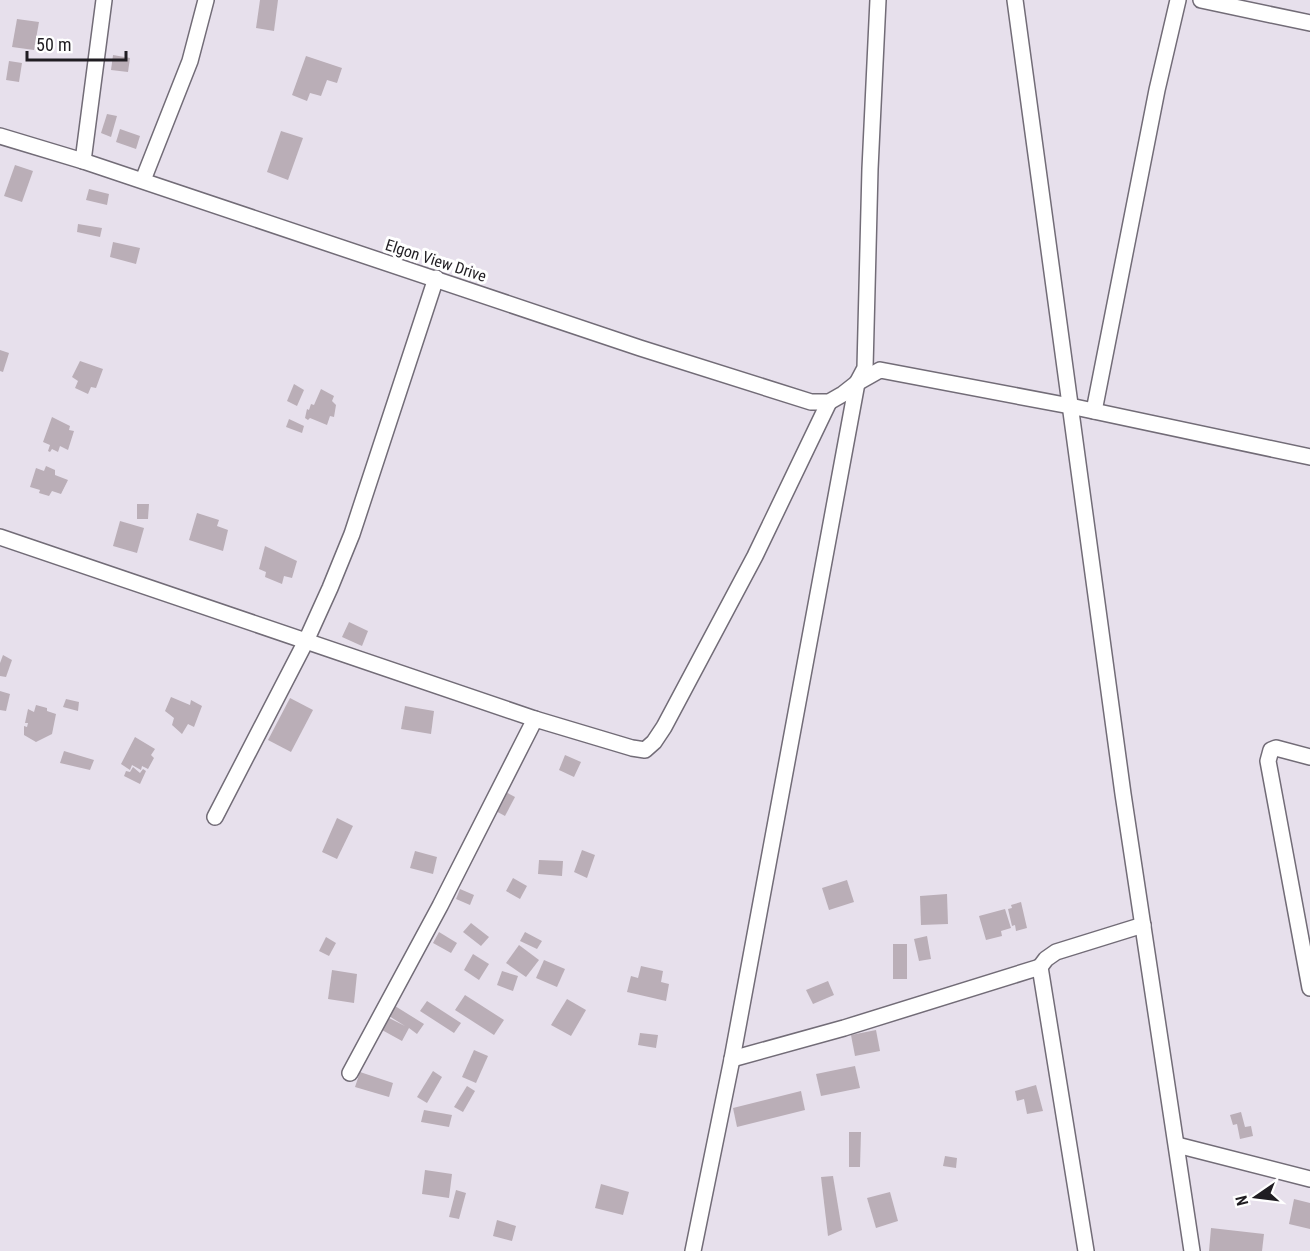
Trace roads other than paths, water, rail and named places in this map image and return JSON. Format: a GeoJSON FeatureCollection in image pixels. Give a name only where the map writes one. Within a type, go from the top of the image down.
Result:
{"type":"FeatureCollection","features":[{"type":"Feature","properties":{"kind":"street"},"geometry":{"type":"LineString","coordinates":[[83,160],[104,0]]}},
{"type":"Feature","properties":{"kind":"street"},"geometry":{"type":"LineString","coordinates":[[142,180],[189,61],[206,0]]}},
{"type":"Feature","properties":{"kind":"street"},"geometry":{"type":"LineString","coordinates":[[693,1251],[732,1059],[857,383],[865,368],[870,169],[878,0]]}},
{"type":"Feature","properties":{"kind":"street"},"geometry":{"type":"LineString","coordinates":[[1015,0],[1121,782],[1192,1251]]}},
{"type":"Feature","properties":{"kind":"street"},"geometry":{"type":"LineString","coordinates":[[1094,411],[1157,90],[1178,0]]}},
{"type":"Feature","properties":{"kind":"street"},"geometry":{"type":"LineString","coordinates":[[1201,0],[1310,22]]}},
{"type":"Feature","properties":{"kind":"street","name":"Elgon View Drive"},"geometry":{"type":"LineString","coordinates":[[0,136],[83,160],[640,348],[811,402],[829,402]]}},
{"type":"Feature","properties":{"kind":"street"},"geometry":{"type":"LineString","coordinates":[[215,817],[306,641],[330,588],[352,534],[436,278]]}},
{"type":"Feature","properties":{"kind":"street"},"geometry":{"type":"LineString","coordinates":[[0,537],[535,719],[645,750],[654,742],[664,727],[755,556],[829,402],[880,370],[1070,406],[1310,457]]}},
{"type":"Feature","properties":{"kind":"street"},"geometry":{"type":"LineString","coordinates":[[350,1073],[440,906],[535,719]]}},
{"type":"Feature","properties":{"kind":"street"},"geometry":{"type":"LineString","coordinates":[[1310,757],[1276,748],[1271,750],[1268,761],[1310,988]]}},
{"type":"Feature","properties":{"kind":"street"},"geometry":{"type":"LineString","coordinates":[[732,1059],[1040,967],[1056,952],[1143,925]]}},
{"type":"Feature","properties":{"kind":"street"},"geometry":{"type":"LineString","coordinates":[[1040,967],[1086,1251]]}},
{"type":"Feature","properties":{"kind":"street"},"geometry":{"type":"LineString","coordinates":[[1177,1145],[1310,1179]]}}]}
